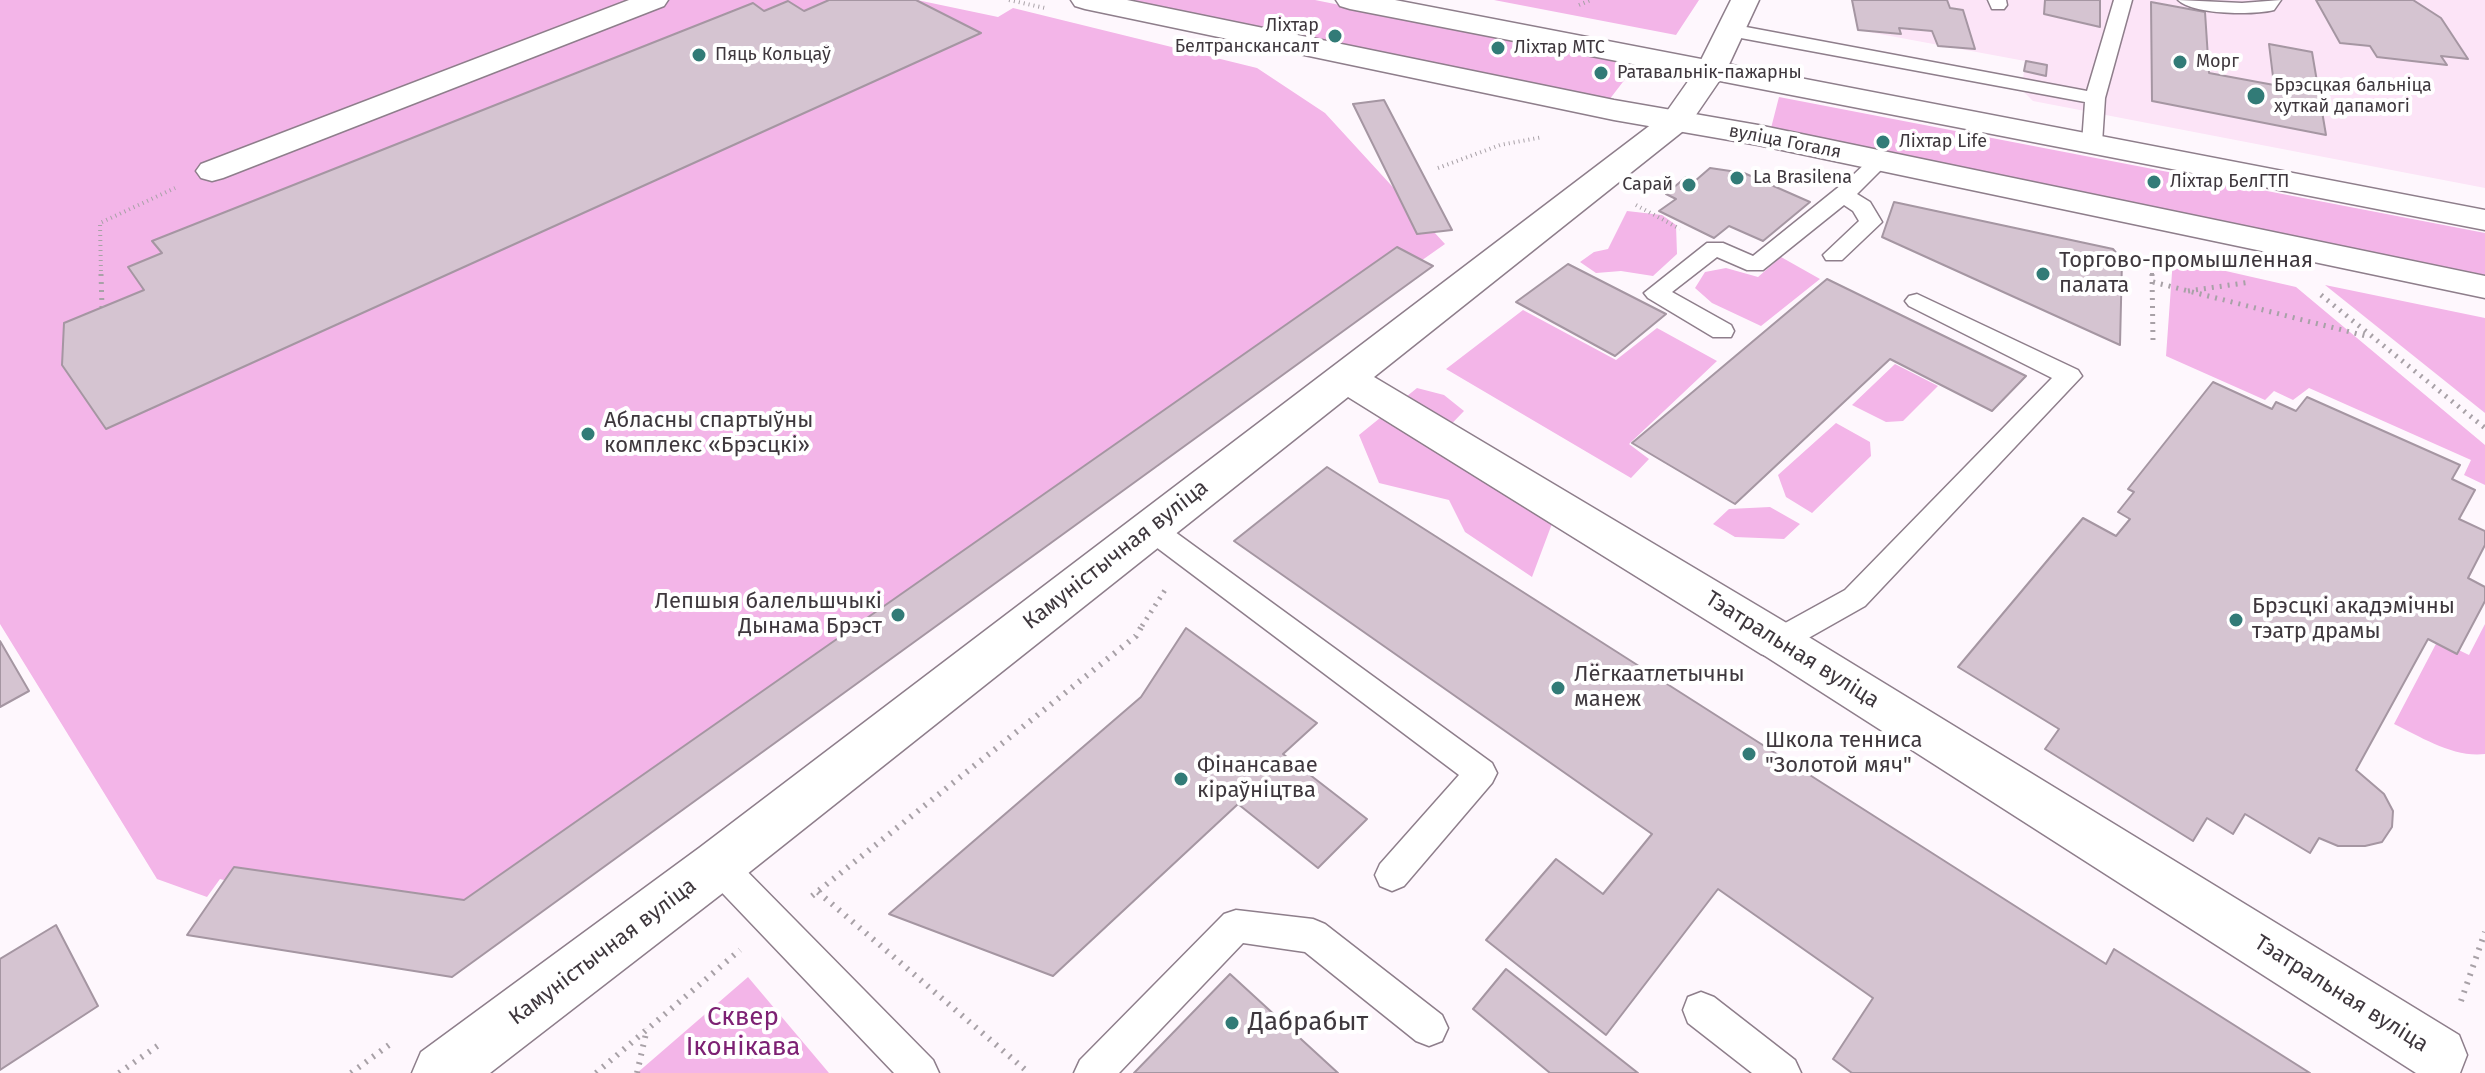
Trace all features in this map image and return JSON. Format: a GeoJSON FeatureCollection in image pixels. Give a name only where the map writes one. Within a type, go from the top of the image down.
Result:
{"type":"FeatureCollection","features":[{"type":"Feature","properties":{"kind":"main road","name":"вуліца Гогаля"},"geometry":{"type":"LineString","coordinates":[[1085,0],[2485,287]]}},
{"type":"Feature","properties":{"kind":"main road"},"geometry":{"type":"LineString","coordinates":[[1350,0],[2485,220]]}},
{"type":"Feature","properties":{"kind":"main road","name":"Камуністычная вуліца"},"geometry":{"type":"LineString","coordinates":[[442,1073],[718,865],[1676,121],[1711,71],[1745,0]]}},
{"type":"Feature","properties":{"kind":"main road","name":"Тэатральная вуліца"},"geometry":{"type":"LineString","coordinates":[[1345,377],[1778,641]]}},
{"type":"Feature","properties":{"kind":"street"},"geometry":{"type":"LineString","coordinates":[[212,171],[654,0]]}},
{"type":"Feature","properties":{"kind":"street","name":"Тэатральная вуліца"},"geometry":{"type":"LineString","coordinates":[[1778,641],[2439,1055]]}},
{"type":"Feature","properties":{"kind":"lane"},"geometry":{"type":"LineString","coordinates":[[2092,143],[2095,98],[2123,0]]}},
{"type":"Feature","properties":{"kind":"lane"},"geometry":{"type":"LineString","coordinates":[[2187,0],[2242,9],[2268,6],[2272,0]]}},
{"type":"Feature","properties":{"kind":"lane"},"geometry":{"type":"LineString","coordinates":[[1730,30],[2095,98]]}},
{"type":"Feature","properties":{"kind":"lane"},"geometry":{"type":"LineString","coordinates":[[1722,331],[1656,293],[1715,248],[1755,265],[1843,195],[1879,161]]}},
{"type":"Feature","properties":{"kind":"lane"},"geometry":{"type":"LineString","coordinates":[[1834,255],[1871,222],[1862,207],[1843,195]]}},
{"type":"Feature","properties":{"kind":"lane"},"geometry":{"type":"LineString","coordinates":[[1778,641],[1855,598],[2069,376],[1917,301]]}},
{"type":"Feature","properties":{"kind":"lane"},"geometry":{"type":"LineString","coordinates":[[1150,528],[1481,773],[1392,875]]}},
{"type":"Feature","properties":{"kind":"lane"},"geometry":{"type":"LineString","coordinates":[[718,865],[920,1073]]}},
{"type":"Feature","properties":{"kind":"lane"},"geometry":{"type":"LineString","coordinates":[[1093,1073],[1236,926],[1313,936],[1429,1028]]}},
{"type":"Feature","properties":{"kind":"lane"},"geometry":{"type":"LineString","coordinates":[[1701,1010],[1782,1073]]}},
{"type":"Feature","properties":{"kind":"path"},"geometry":{"type":"LineString","coordinates":[[1438,168],[1500,145],[1520,142]]}},
{"type":"Feature","properties":{"kind":"path"},"geometry":{"type":"LineString","coordinates":[[102,307],[100,223],[212,171]]}},
{"type":"Feature","properties":{"kind":"path"},"geometry":{"type":"LineString","coordinates":[[1631,203],[1715,248]]}},
{"type":"Feature","properties":{"kind":"path"},"geometry":{"type":"LineString","coordinates":[[2151,246],[2153,341]]}},
{"type":"Feature","properties":{"kind":"path"},"geometry":{"type":"LineString","coordinates":[[2188,291],[2266,279]]}},
{"type":"Feature","properties":{"kind":"path"},"geometry":{"type":"LineString","coordinates":[[2153,282],[2375,339]]}},
{"type":"Feature","properties":{"kind":"path"},"geometry":{"type":"LineString","coordinates":[[2319,293],[2485,428]]}},
{"type":"Feature","properties":{"kind":"path"},"geometry":{"type":"LineString","coordinates":[[818,892],[1029,1073]]}},
{"type":"Feature","properties":{"kind":"path"},"geometry":{"type":"LineString","coordinates":[[637,1073],[647,1028]]}},
{"type":"Feature","properties":{"kind":"path"},"geometry":{"type":"LineString","coordinates":[[119,1073],[163,1042]]}},
{"type":"Feature","properties":{"kind":"shaded area","name":"Брэсцкая бальніца хуткай дапамогі"},"geometry":{"type":"Polygon","coordinates":[[[1852,0],[2485,0],[2485,188],[2033,101],[2022,90],[2025,61],[1858,30],[1852,0]]]}},
{"type":"Feature","properties":{"kind":"green space","name":"Абласны спартыўны комплекс «Брэсцкі»"},"geometry":{"type":"Polygon","coordinates":[[[0,0],[917,0],[998,17],[1013,8],[1257,68],[1325,113],[1445,244],[455,941],[220,879],[207,897],[157,879],[0,624],[0,0]]]}},
{"type":"Feature","properties":{"kind":"green space"},"geometry":{"type":"Polygon","coordinates":[[[1124,0],[1315,0],[1636,65],[1609,100],[1124,0]]]}},
{"type":"Feature","properties":{"kind":"green space"},"geometry":{"type":"Polygon","coordinates":[[[1494,0],[1699,0],[1676,35],[1494,0]]]}},
{"type":"Feature","properties":{"kind":"green space"},"geometry":{"type":"Polygon","coordinates":[[[1779,97],[2485,233],[2485,275],[1770,132],[1779,97]]]}},
{"type":"Feature","properties":{"kind":"green space"},"geometry":{"type":"Polygon","coordinates":[[[1627,211],[1662,215],[1676,225],[1677,254],[1653,276],[1621,271],[1596,273],[1580,262],[1594,252],[1608,249],[1627,211]]]}},
{"type":"Feature","properties":{"kind":"green space"},"geometry":{"type":"Polygon","coordinates":[[[1781,257],[1820,279],[1761,326],[1712,303],[1695,288],[1705,272],[1726,268],[1758,277],[1781,257]]]}},
{"type":"Feature","properties":{"kind":"green space"},"geometry":{"type":"Polygon","coordinates":[[[2173,259],[2296,287],[2485,445],[2485,485],[2464,475],[2471,460],[2309,388],[2293,400],[2274,391],[2265,400],[2166,356],[2173,259]]]}},
{"type":"Feature","properties":{"kind":"green space"},"geometry":{"type":"Polygon","coordinates":[[[2325,285],[2485,318],[2485,413],[2325,285]]]}},
{"type":"Feature","properties":{"kind":"green space"},"geometry":{"type":"Polygon","coordinates":[[[1523,310],[1616,360],[1657,328],[1717,361],[1629,444],[1649,459],[1631,478],[1446,369],[1523,310]]]}},
{"type":"Feature","properties":{"kind":"green space"},"geometry":{"type":"Polygon","coordinates":[[[1895,364],[1938,386],[1903,421],[1886,422],[1852,405],[1895,364]]]}},
{"type":"Feature","properties":{"kind":"green space"},"geometry":{"type":"Polygon","coordinates":[[[1417,388],[1444,395],[1464,411],[1435,441],[1553,521],[1532,577],[1465,532],[1449,500],[1379,483],[1359,435],[1417,388]]]}},
{"type":"Feature","properties":{"kind":"green space"},"geometry":{"type":"Polygon","coordinates":[[[1836,423],[1870,442],[1871,456],[1812,513],[1786,497],[1778,475],[1836,423]]]}},
{"type":"Feature","properties":{"kind":"green space"},"geometry":{"type":"Polygon","coordinates":[[[1770,507],[1800,524],[1784,539],[1735,537],[1713,524],[1729,509],[1770,507]]]}},
{"type":"Feature","properties":{"kind":"green space"},"geometry":{"type":"Polygon","coordinates":[[[2485,624],[2485,754],[2450,750],[2394,724],[2438,640],[2469,655],[2485,624]]]}},
{"type":"Feature","properties":{"kind":"green space","name":"Сквер Іконікава"},"geometry":{"type":"Polygon","coordinates":[[[748,977],[829,1073],[637,1073],[748,977]]]}},
{"type":"Feature","properties":{"kind":"building"},"geometry":{"type":"Polygon","coordinates":[[[829,0],[916,0],[981,33],[106,429],[62,365],[64,323],[144,290],[128,267],[162,253],[152,241],[753,3],[764,11],[788,1],[804,11],[829,0]]]}},
{"type":"Feature","properties":{"kind":"building"},"geometry":{"type":"Polygon","coordinates":[[[1852,0],[1947,0],[1950,8],[1963,10],[1975,49],[1938,46],[1932,31],[1899,28],[1901,34],[1858,30],[1852,0]]]}},
{"type":"Feature","properties":{"kind":"building"},"geometry":{"type":"Polygon","coordinates":[[[2045,0],[2100,0],[2100,27],[2044,14],[2045,0]]]}},
{"type":"Feature","properties":{"kind":"building"},"geometry":{"type":"Polygon","coordinates":[[[2316,0],[2413,0],[2441,18],[2468,59],[2441,56],[2447,65],[2377,57],[2370,46],[2340,43],[2316,0]]]}},
{"type":"Feature","properties":{"kind":"building","name":"Морг"},"geometry":{"type":"Polygon","coordinates":[[[2151,2],[2205,12],[2209,73],[2274,85],[2269,44],[2312,52],[2326,135],[2152,101],[2151,2]]]}},
{"type":"Feature","properties":{"kind":"building"},"geometry":{"type":"Polygon","coordinates":[[[2026,61],[2047,65],[2046,76],[2024,71],[2026,61]]]}},
{"type":"Feature","properties":{"kind":"building"},"geometry":{"type":"Polygon","coordinates":[[[1384,100],[1452,230],[1417,234],[1353,104],[1384,100]]]}},
{"type":"Feature","properties":{"kind":"building"},"geometry":{"type":"Polygon","coordinates":[[[1710,168],[1744,173],[1810,202],[1763,241],[1729,226],[1714,238],[1659,211],[1676,199],[1666,194],[1686,177],[1695,181],[1710,168]]]}},
{"type":"Feature","properties":{"kind":"building","name":"Торгово-промышленная палата"},"geometry":{"type":"Polygon","coordinates":[[[1894,202],[2113,249],[2122,260],[2120,345],[1882,237],[1894,202]]]}},
{"type":"Feature","properties":{"kind":"building"},"geometry":{"type":"Polygon","coordinates":[[[1397,247],[1433,266],[452,977],[187,935],[234,867],[464,900],[1397,247]]]}},
{"type":"Feature","properties":{"kind":"building"},"geometry":{"type":"Polygon","coordinates":[[[1568,264],[1666,314],[1615,356],[1516,302],[1568,264]]]}},
{"type":"Feature","properties":{"kind":"building"},"geometry":{"type":"Polygon","coordinates":[[[1827,279],[2026,376],[1992,411],[1890,359],[1735,504],[1632,443],[1827,279]]]}},
{"type":"Feature","properties":{"kind":"building","name":"Брэсцкі акадэмічны тэатр драмы"},"geometry":{"type":"Polygon","coordinates":[[[2213,382],[2272,409],[2276,402],[2296,411],[2307,397],[2460,465],[2452,479],[2475,490],[2459,519],[2485,531],[2485,545],[2468,578],[2485,587],[2485,601],[2457,654],[2428,639],[2356,770],[2384,794],[2393,811],[2392,827],[2382,842],[2365,846],[2338,846],[2319,838],[2310,853],[2245,814],[2233,834],[2207,818],[2193,841],[2045,749],[2059,729],[1958,667],[2083,518],[2116,536],[2130,519],[2118,512],[2134,492],[2128,489],[2213,382]]]}},
{"type":"Feature","properties":{"kind":"building","name":"Лёгкаатлетычны манеж"},"geometry":{"type":"Polygon","coordinates":[[[1327,467],[2106,964],[2114,949],[2310,1073],[1852,1073],[1833,1059],[1873,998],[1718,889],[1606,1035],[1486,940],[1556,859],[1603,894],[1652,834],[1234,541],[1327,467]]]}},
{"type":"Feature","properties":{"kind":"building","name":"Фінансавае кіраўніцтва"},"geometry":{"type":"Polygon","coordinates":[[[1186,628],[1317,723],[1283,754],[1367,819],[1318,868],[1238,804],[1053,976],[889,914],[1141,697],[1186,628]]]}},
{"type":"Feature","properties":{"kind":"building"},"geometry":{"type":"Polygon","coordinates":[[[0,641],[29,691],[0,707],[0,641]]]}},
{"type":"Feature","properties":{"kind":"building"},"geometry":{"type":"Polygon","coordinates":[[[56,925],[98,1006],[0,1070],[0,959],[56,925]]]}},
{"type":"Feature","properties":{"kind":"building"},"geometry":{"type":"Polygon","coordinates":[[[1506,969],[1638,1073],[1550,1073],[1473,1009],[1506,969]]]}},
{"type":"Feature","properties":{"kind":"building","name":"Дабрабыт"},"geometry":{"type":"Polygon","coordinates":[[[1230,974],[1338,1073],[1134,1073],[1230,974]]]}},
{"type":"Feature","properties":{"kind":"place","name":"Ліхтар Белтранскансалт"},"geometry":{"type":"Point","coordinates":[1335,36]}},
{"type":"Feature","properties":{"kind":"place","name":"Ліхтар МТС"},"geometry":{"type":"Point","coordinates":[1498,48]}},
{"type":"Feature","properties":{"kind":"place","name":"Пяць Кольцаў"},"geometry":{"type":"Point","coordinates":[699,55]}},
{"type":"Feature","properties":{"kind":"place","name":"Морг"},"geometry":{"type":"Point","coordinates":[2180,62]}},
{"type":"Feature","properties":{"kind":"place","name":"Ратавальнік-пажарны"},"geometry":{"type":"Point","coordinates":[1601,73]}},
{"type":"Feature","properties":{"kind":"place","name":"Брэсцкая бальніца хуткай дапамогі"},"geometry":{"type":"Point","coordinates":[2256,96]}},
{"type":"Feature","properties":{"kind":"place","name":"Ліхтар Life"},"geometry":{"type":"Point","coordinates":[1883,142]}},
{"type":"Feature","properties":{"kind":"place","name":"La Brasilena"},"geometry":{"type":"Point","coordinates":[1737,178]}},
{"type":"Feature","properties":{"kind":"place","name":"Ліхтар БелГТП"},"geometry":{"type":"Point","coordinates":[2154,182]}},
{"type":"Feature","properties":{"kind":"place","name":"Сарай"},"geometry":{"type":"Point","coordinates":[1689,185]}},
{"type":"Feature","properties":{"kind":"place","name":"Торгово-промышленная палата"},"geometry":{"type":"Point","coordinates":[2043,274]}},
{"type":"Feature","properties":{"kind":"place","name":"Абласны спартыўны комплекс «Брэсцкі»"},"geometry":{"type":"Point","coordinates":[588,434]}},
{"type":"Feature","properties":{"kind":"place","name":"Лепшыя балельшчыкі Дынама Брэст"},"geometry":{"type":"Point","coordinates":[898,615]}},
{"type":"Feature","properties":{"kind":"place","name":"Брэсцкі акадэмічны тэатр драмы"},"geometry":{"type":"Point","coordinates":[2236,620]}},
{"type":"Feature","properties":{"kind":"place","name":"Лёгкаатлетычны манеж"},"geometry":{"type":"Point","coordinates":[1558,688]}},
{"type":"Feature","properties":{"kind":"place","name":"Школа тенниса \"Золотой мяч\""},"geometry":{"type":"Point","coordinates":[1749,754]}},
{"type":"Feature","properties":{"kind":"place","name":"Фінансавае кіраўніцтва"},"geometry":{"type":"Point","coordinates":[1181,779]}},
{"type":"Feature","properties":{"kind":"place","name":"Дабрабыт"},"geometry":{"type":"Point","coordinates":[1232,1023]}}]}
